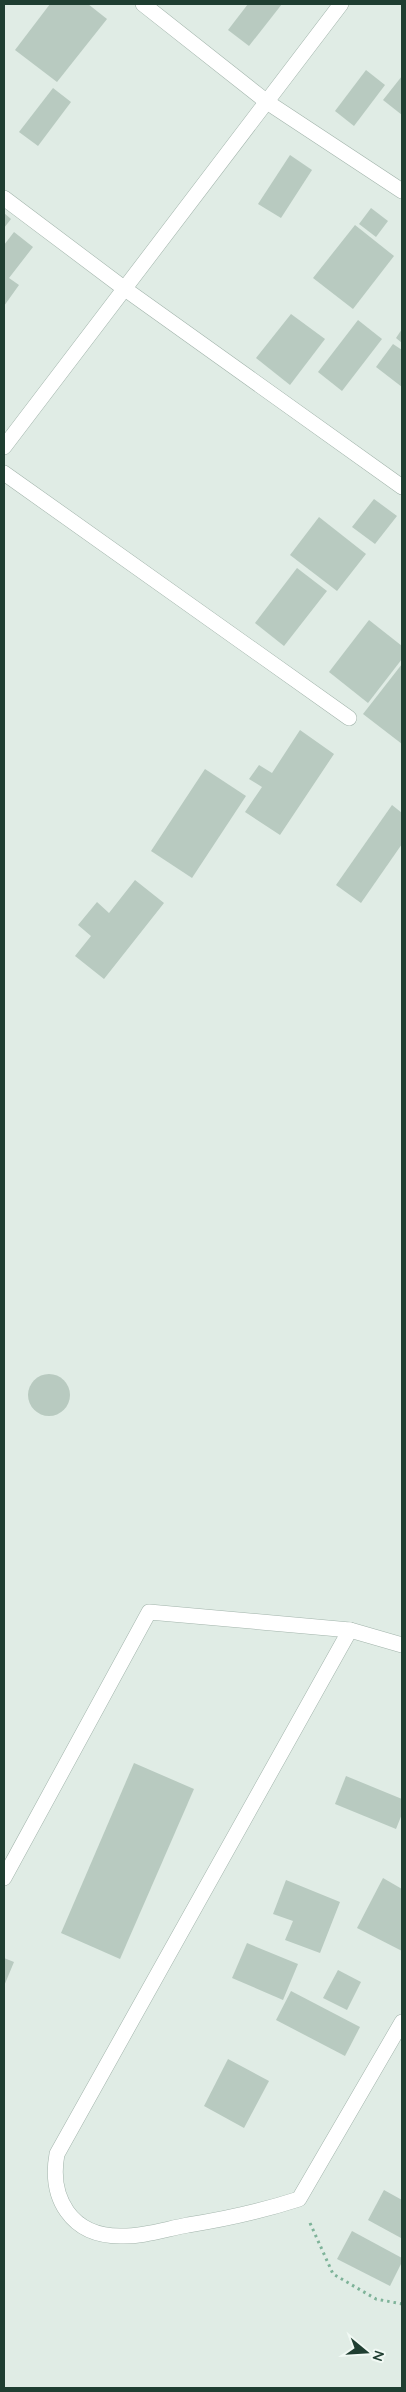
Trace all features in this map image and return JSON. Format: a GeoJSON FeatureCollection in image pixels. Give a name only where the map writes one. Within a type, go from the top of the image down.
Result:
{"type":"FeatureCollection","features":[{"type":"Feature","properties":{"kind":"street"},"geometry":{"type":"LineString","coordinates":[[143,4],[267,102],[402,190]]}},
{"type":"Feature","properties":{"kind":"street"},"geometry":{"type":"LineString","coordinates":[[4,447],[341,4]]}},
{"type":"Feature","properties":{"kind":"street"},"geometry":{"type":"LineString","coordinates":[[4,198],[124,289],[402,486]]}},
{"type":"Feature","properties":{"kind":"street"},"geometry":{"type":"LineString","coordinates":[[4,473],[349,718]]}},
{"type":"Feature","properties":{"kind":"street"},"geometry":{"type":"LineString","coordinates":[[4,1878],[149,1612],[350,1630],[402,1645]]}},
{"type":"Feature","properties":{"kind":"street"},"geometry":{"type":"LineString","coordinates":[[350,1630],[57,2154],[54,2172],[56,2190],[63,2207],[75,2221],[96,2232],[120,2236],[238,2217],[299,2199],[402,2022]]}},
{"type":"Feature","properties":{"kind":"path"},"geometry":{"type":"LineString","coordinates":[[299,2199],[333,2274],[376,2299],[402,2304]]}},
{"type":"Feature","properties":{"kind":"building"},"geometry":{"type":"Polygon","coordinates":[[[50,4],[88,4],[107,19],[57,82],[15,50],[50,4]]]}},
{"type":"Feature","properties":{"kind":"building"},"geometry":{"type":"Polygon","coordinates":[[[248,4],[282,4],[249,46],[228,30],[248,4]]]}},
{"type":"Feature","properties":{"kind":"building"},"geometry":{"type":"Polygon","coordinates":[[[366,70],[385,85],[354,126],[335,111],[366,70]]]}},
{"type":"Feature","properties":{"kind":"building"},"geometry":{"type":"Polygon","coordinates":[[[402,76],[402,115],[383,100],[402,76]]]}},
{"type":"Feature","properties":{"kind":"building"},"geometry":{"type":"Polygon","coordinates":[[[53,88],[71,102],[38,146],[19,132],[53,88]]]}},
{"type":"Feature","properties":{"kind":"building"},"geometry":{"type":"Polygon","coordinates":[[[290,155],[312,170],[281,218],[258,204],[290,155]]]}},
{"type":"Feature","properties":{"kind":"building"},"geometry":{"type":"Polygon","coordinates":[[[371,208],[388,221],[376,237],[359,224],[371,208]]]}},
{"type":"Feature","properties":{"kind":"building"},"geometry":{"type":"Polygon","coordinates":[[[4,213],[11,219],[4,228],[4,213]]]}},
{"type":"Feature","properties":{"kind":"building"},"geometry":{"type":"Polygon","coordinates":[[[355,225],[394,256],[353,309],[313,278],[355,225]]]}},
{"type":"Feature","properties":{"kind":"building"},"geometry":{"type":"Polygon","coordinates":[[[14,232],[33,247],[9,278],[19,285],[4,306],[4,245],[14,232]]]}},
{"type":"Feature","properties":{"kind":"building"},"geometry":{"type":"Polygon","coordinates":[[[291,314],[325,339],[290,385],[256,358],[291,314]]]}},
{"type":"Feature","properties":{"kind":"building"},"geometry":{"type":"Polygon","coordinates":[[[358,320],[382,339],[342,391],[318,372],[358,320]]]}},
{"type":"Feature","properties":{"kind":"building"},"geometry":{"type":"Polygon","coordinates":[[[402,329],[402,343],[396,338],[402,329]]]}},
{"type":"Feature","properties":{"kind":"building"},"geometry":{"type":"Polygon","coordinates":[[[393,344],[402,350],[402,387],[376,367],[393,344]]]}},
{"type":"Feature","properties":{"kind":"building"},"geometry":{"type":"Polygon","coordinates":[[[374,499],[397,516],[375,544],[352,527],[374,499]]]}},
{"type":"Feature","properties":{"kind":"building"},"geometry":{"type":"Polygon","coordinates":[[[319,517],[366,554],[337,591],[290,555],[319,517]]]}},
{"type":"Feature","properties":{"kind":"building"},"geometry":{"type":"Polygon","coordinates":[[[297,568],[327,591],[284,646],[255,623],[297,568]]]}},
{"type":"Feature","properties":{"kind":"building"},"geometry":{"type":"Polygon","coordinates":[[[369,620],[402,646],[402,659],[368,703],[329,672],[369,620]]]}},
{"type":"Feature","properties":{"kind":"building"},"geometry":{"type":"Polygon","coordinates":[[[402,664],[402,744],[363,714],[402,664]]]}},
{"type":"Feature","properties":{"kind":"building"},"geometry":{"type":"Polygon","coordinates":[[[300,730],[334,754],[280,835],[245,812],[262,787],[249,779],[259,765],[272,773],[300,730]]]}},
{"type":"Feature","properties":{"kind":"building"},"geometry":{"type":"Polygon","coordinates":[[[205,769],[246,796],[192,878],[151,851],[205,769]]]}},
{"type":"Feature","properties":{"kind":"building"},"geometry":{"type":"Polygon","coordinates":[[[392,805],[402,813],[402,844],[361,903],[336,885],[392,805]]]}},
{"type":"Feature","properties":{"kind":"building"},"geometry":{"type":"Polygon","coordinates":[[[135,880],[164,903],[104,979],[75,956],[91,936],[78,925],[97,902],[109,913],[135,880]]]}},
{"type":"Feature","properties":{"kind":"building"},"geometry":{"type":"Polygon","coordinates":[[[45,1374],[53,1374],[64,1380],[70,1395],[64,1410],[53,1416],[45,1416],[34,1410],[28,1399],[28,1391],[34,1380],[45,1374]]]}},
{"type":"Feature","properties":{"kind":"building"},"geometry":{"type":"Polygon","coordinates":[[[134,1763],[194,1789],[120,1959],[61,1933],[134,1763]]]}},
{"type":"Feature","properties":{"kind":"building"},"geometry":{"type":"Polygon","coordinates":[[[346,1776],[402,1799],[402,1814],[396,1829],[335,1804],[346,1776]]]}},
{"type":"Feature","properties":{"kind":"building"},"geometry":{"type":"Polygon","coordinates":[[[383,1878],[402,1889],[402,1951],[357,1928],[383,1878]]]}},
{"type":"Feature","properties":{"kind":"building"},"geometry":{"type":"Polygon","coordinates":[[[286,1880],[340,1902],[320,1953],[285,1940],[293,1921],[273,1914],[286,1880]]]}},
{"type":"Feature","properties":{"kind":"building"},"geometry":{"type":"Polygon","coordinates":[[[247,1943],[298,1964],[283,2000],[232,1978],[247,1943]]]}},
{"type":"Feature","properties":{"kind":"building"},"geometry":{"type":"Polygon","coordinates":[[[4,1958],[14,1962],[4,1986],[4,1958]]]}},
{"type":"Feature","properties":{"kind":"building"},"geometry":{"type":"Polygon","coordinates":[[[338,1970],[361,1982],[347,2010],[323,1998],[338,1970]]]}},
{"type":"Feature","properties":{"kind":"building"},"geometry":{"type":"Polygon","coordinates":[[[291,1991],[360,2027],[345,2056],[276,2020],[291,1991]]]}},
{"type":"Feature","properties":{"kind":"building"},"geometry":{"type":"Polygon","coordinates":[[[228,2059],[269,2081],[244,2128],[204,2106],[228,2059]]]}},
{"type":"Feature","properties":{"kind":"building"},"geometry":{"type":"Polygon","coordinates":[[[384,2190],[402,2200],[401,2238],[368,2220],[384,2190]]]}},
{"type":"Feature","properties":{"kind":"building"},"geometry":{"type":"Polygon","coordinates":[[[352,2231],[402,2258],[402,2262],[390,2286],[337,2259],[352,2231]]]}}]}
